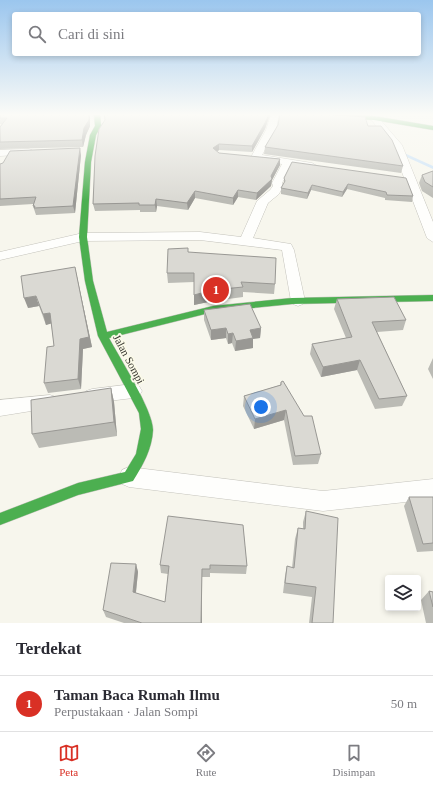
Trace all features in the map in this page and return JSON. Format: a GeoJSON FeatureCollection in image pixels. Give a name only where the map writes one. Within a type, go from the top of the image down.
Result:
{"type":"FeatureCollection","features":[{"type":"Feature","properties":{"kind":"street","name":"Jalan Sompi"},"geometry":{"type":"LineString","coordinates":[[91,143],[83,237],[89,281],[103,336],[144,412],[147,429],[142,455],[129,477]]}},
{"type":"Feature","properties":{"kind":"street"},"geometry":{"type":"LineString","coordinates":[[256,157],[264,143]]}},
{"type":"Feature","properties":{"kind":"street"},"geometry":{"type":"LineString","coordinates":[[396,143],[433,238]]}},
{"type":"Feature","properties":{"kind":"street"},"geometry":{"type":"LineString","coordinates":[[77,151],[90,151]]}},
{"type":"Feature","properties":{"kind":"street"},"geometry":{"type":"LineString","coordinates":[[4,156],[37,152]]}},
{"type":"Feature","properties":{"kind":"street"},"geometry":{"type":"LineString","coordinates":[[242,156],[319,167]]}},
{"type":"Feature","properties":{"kind":"street"},"geometry":{"type":"LineString","coordinates":[[245,241],[263,201],[275,192],[278,186],[277,183],[288,162]]}},
{"type":"Feature","properties":{"kind":"street"},"geometry":{"type":"LineString","coordinates":[[395,177],[410,179]]}},
{"type":"Feature","properties":{"kind":"street"},"geometry":{"type":"LineString","coordinates":[[0,256],[83,237],[193,236],[245,241],[286,248],[288,250],[298,301]]}},
{"type":"Feature","properties":{"kind":"street"},"geometry":{"type":"LineString","coordinates":[[103,336],[213,309],[298,301],[433,298]]}},
{"type":"Feature","properties":{"kind":"street"},"geometry":{"type":"LineString","coordinates":[[0,408],[133,391]]}},
{"type":"Feature","properties":{"kind":"street"},"geometry":{"type":"LineString","coordinates":[[0,519],[78,489],[129,477],[323,501],[433,489]]}},
{"type":"Feature","properties":{"kind":"building"},"geometry":{"type":"Polygon","coordinates":[[[97,143],[254,143],[252,146],[219,144],[213,148],[219,153],[280,159],[271,176],[272,179],[257,193],[238,190],[233,198],[195,191],[187,203],[156,199],[155,205],[139,205],[139,203],[93,204],[97,143]]]}},
{"type":"Feature","properties":{"kind":"building"},"geometry":{"type":"Polygon","coordinates":[[[267,143],[393,143],[403,166],[265,147],[267,143]]]}},
{"type":"Feature","properties":{"kind":"building"},"geometry":{"type":"Polygon","coordinates":[[[80,148],[73,206],[34,208],[35,206],[33,206],[36,197],[0,199],[0,164],[3,163],[10,151],[80,148]]]}},
{"type":"Feature","properties":{"kind":"building"},"geometry":{"type":"Polygon","coordinates":[[[292,162],[406,178],[413,196],[387,195],[386,192],[348,184],[343,192],[312,185],[308,193],[281,188],[292,162]]]}},
{"type":"Feature","properties":{"kind":"building"},"geometry":{"type":"Polygon","coordinates":[[[433,171],[433,187],[425,182],[422,175],[433,171]]]}},
{"type":"Feature","properties":{"kind":"building"},"geometry":{"type":"Polygon","coordinates":[[[188,248],[188,252],[276,258],[275,284],[241,282],[243,287],[213,290],[194,295],[194,273],[167,273],[168,249],[188,248]]]}},
{"type":"Feature","properties":{"kind":"building"},"geometry":{"type":"Polygon","coordinates":[[[75,267],[89,337],[80,339],[78,379],[44,383],[47,347],[54,346],[50,313],[43,314],[36,296],[24,298],[21,276],[75,267]]]}},
{"type":"Feature","properties":{"kind":"building"},"geometry":{"type":"Polygon","coordinates":[[[394,297],[406,320],[372,322],[407,396],[379,399],[360,360],[323,367],[312,344],[352,337],[337,299],[394,297]]]}},
{"type":"Feature","properties":{"kind":"building"},"geometry":{"type":"Polygon","coordinates":[[[250,304],[261,328],[250,330],[253,338],[236,341],[233,333],[228,334],[226,328],[211,330],[204,310],[250,304]]]}},
{"type":"Feature","properties":{"kind":"building"},"geometry":{"type":"Polygon","coordinates":[[[283,381],[304,416],[312,416],[321,454],[295,456],[286,410],[255,419],[244,396],[281,385],[281,382],[283,381]]]}},
{"type":"Feature","properties":{"kind":"building"},"geometry":{"type":"Polygon","coordinates":[[[111,388],[114,422],[32,434],[31,400],[111,388]]]}},
{"type":"Feature","properties":{"kind":"building"},"geometry":{"type":"Polygon","coordinates":[[[409,497],[433,497],[433,543],[423,544],[409,497]]]}},
{"type":"Feature","properties":{"kind":"building"},"geometry":{"type":"Polygon","coordinates":[[[306,511],[338,518],[333,623],[312,623],[316,587],[285,583],[287,566],[294,568],[298,528],[305,529],[306,511]]]}},
{"type":"Feature","properties":{"kind":"building"},"geometry":{"type":"Polygon","coordinates":[[[168,516],[243,525],[247,566],[210,565],[210,569],[202,569],[201,623],[142,623],[103,610],[111,563],[136,564],[133,592],[165,602],[169,566],[160,565],[168,516]]]}},
{"type":"Feature","properties":{"kind":"building"},"geometry":{"type":"Polygon","coordinates":[[[429,591],[433,592],[433,607],[429,591]]]}},
{"type":"Feature","properties":{"kind":"waterway"},"geometry":{"type":"LineString","coordinates":[[401,153],[433,168]]}},
{"type":"Feature","properties":{"kind":"traffic: fast"},"geometry":{"type":"LineString","coordinates":[[0,519],[78,489],[129,477],[142,455],[147,429],[144,413],[103,336],[89,281],[83,237],[88,162],[92,143]]}},
{"type":"Feature","properties":{"kind":"traffic: fast"},"geometry":{"type":"LineString","coordinates":[[103,336],[213,309],[292,301],[433,298]]}},
{"type":"Feature","properties":{"kind":"place","name":"Taman Baca Rumah Ilmu"},"geometry":{"type":"Point","coordinates":[216,290]}}]}
